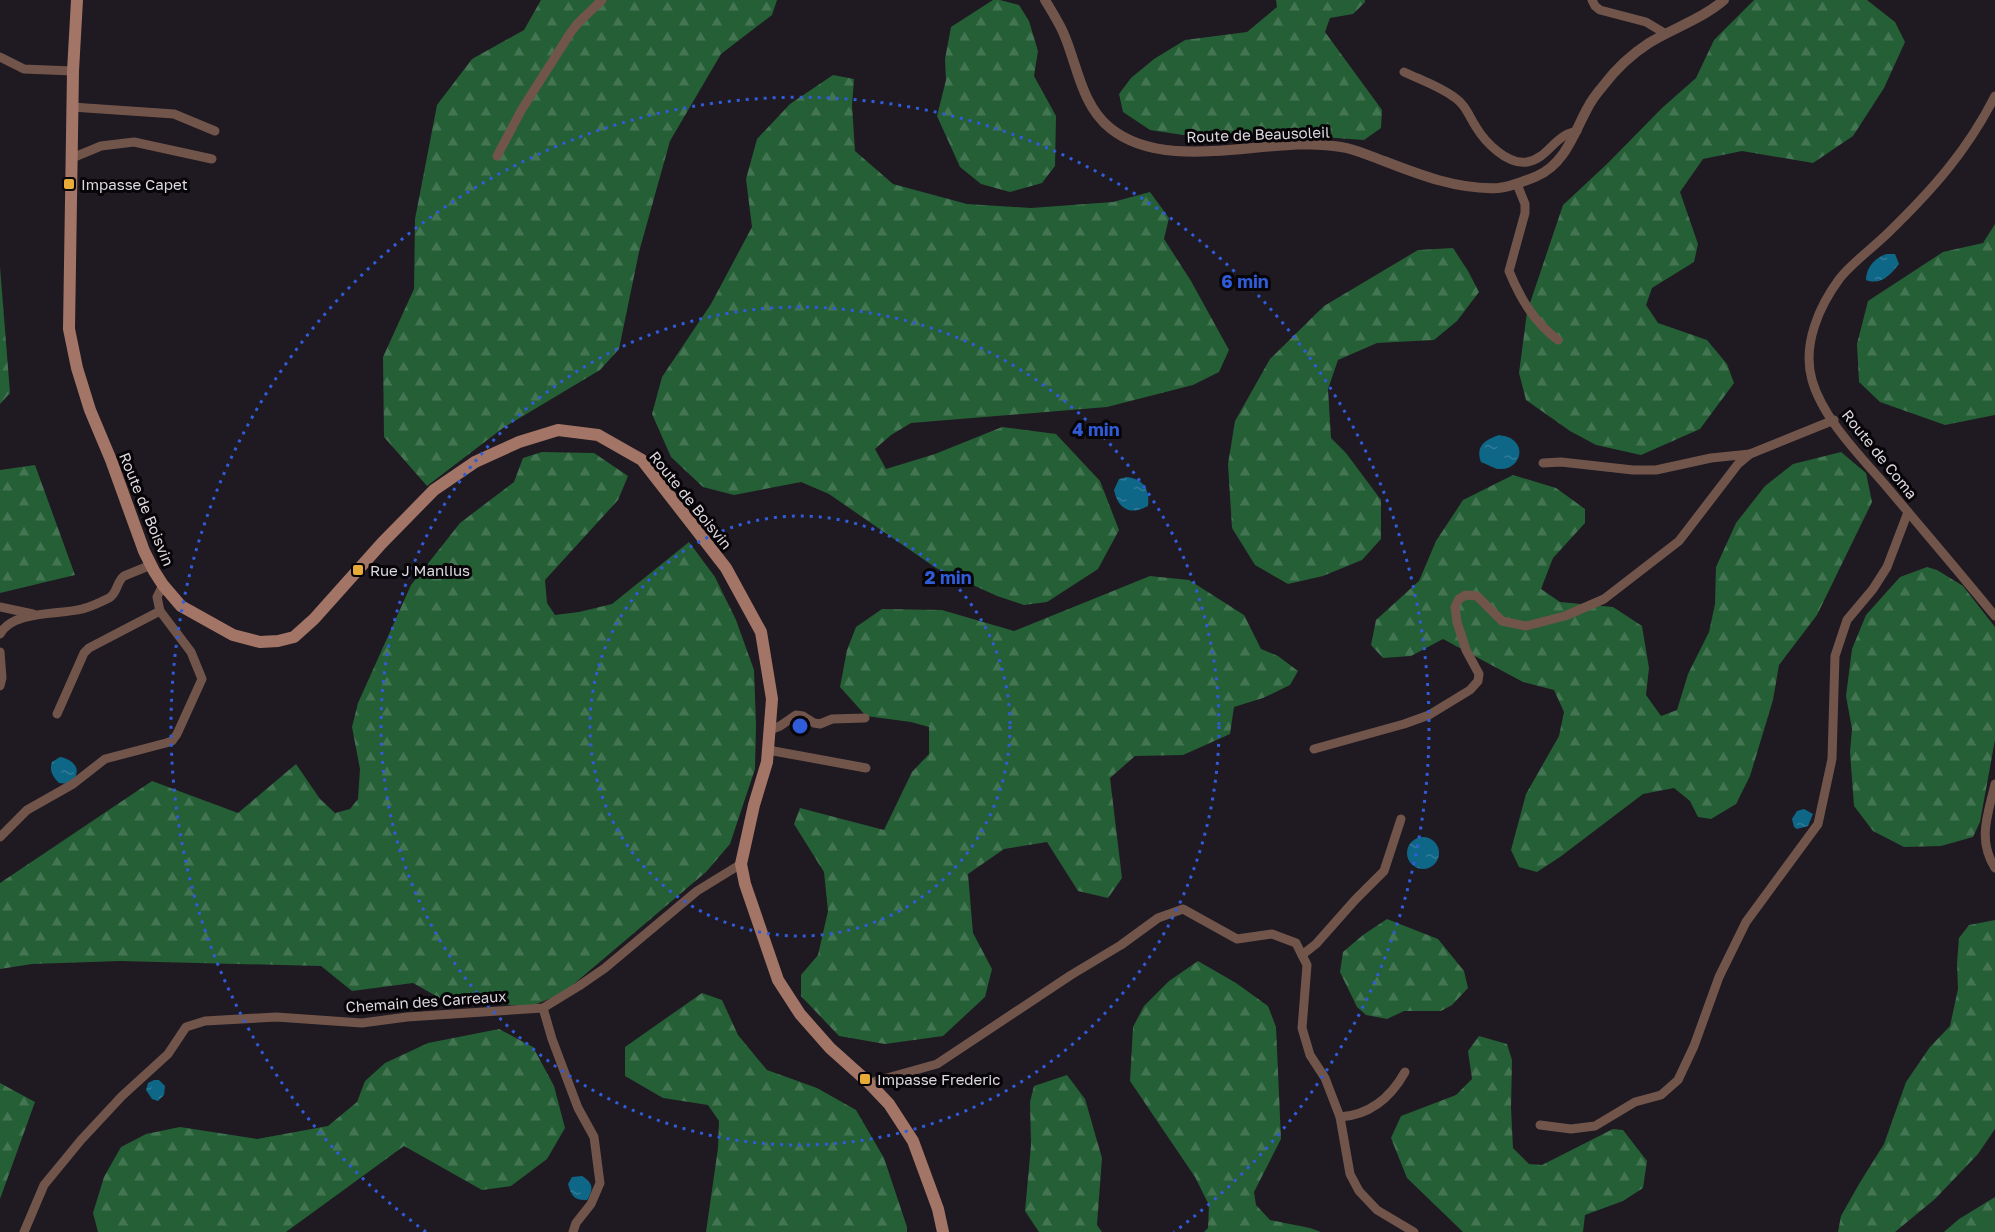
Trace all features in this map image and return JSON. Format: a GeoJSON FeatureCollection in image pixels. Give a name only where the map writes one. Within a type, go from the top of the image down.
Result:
{"type":"FeatureCollection","features":[{"type":"Feature","properties":{"kind":"main road","name":"Route de Boisvin"},"geometry":{"type":"LineString","coordinates":[[77,0],[72,107],[69,329],[77,368],[90,410],[144,551],[163,585],[181,606],[233,635],[260,642],[278,641],[294,636],[314,619],[382,543],[434,490],[475,462],[519,442],[558,430],[598,435],[642,460],[726,568],[761,632],[772,699],[770,730],[767,762],[754,805],[741,864],[745,884],[778,981],[800,1014],[830,1048],[869,1083],[888,1104],[913,1141],[938,1209],[943,1232]]}},
{"type":"Feature","properties":{"kind":"street"},"geometry":{"type":"LineString","coordinates":[[497,156],[522,109],[571,32],[578,22],[602,0]]}},
{"type":"Feature","properties":{"kind":"street","name":"Route de Beausoleil"},"geometry":{"type":"LineString","coordinates":[[1045,0],[1063,32],[1087,98],[1109,128],[1126,139],[1163,150],[1187,151],[1311,144],[1341,147],[1433,179],[1498,188],[1540,175],[1554,166],[1577,131],[1587,109],[1604,85],[1627,60],[1649,43],[1713,9],[1724,0]]}},
{"type":"Feature","properties":{"kind":"street"},"geometry":{"type":"LineString","coordinates":[[1592,0],[1600,9],[1646,22],[1666,34]]}},
{"type":"Feature","properties":{"kind":"street"},"geometry":{"type":"LineString","coordinates":[[0,57],[24,69],[73,71]]}},
{"type":"Feature","properties":{"kind":"street"},"geometry":{"type":"LineString","coordinates":[[1404,72],[1455,97],[1468,111],[1486,141],[1511,160],[1528,162],[1538,158],[1563,136],[1577,131]]}},
{"type":"Feature","properties":{"kind":"street","name":"Route de Coma"},"geometry":{"type":"LineString","coordinates":[[1995,96],[1978,129],[1951,167],[1841,278],[1813,329],[1810,354],[1812,379],[1824,407],[1850,443],[1995,616]]}},
{"type":"Feature","properties":{"kind":"street"},"geometry":{"type":"LineString","coordinates":[[72,107],[174,114],[215,130]]}},
{"type":"Feature","properties":{"kind":"street"},"geometry":{"type":"LineString","coordinates":[[72,158],[101,146],[134,142],[212,159]]}},
{"type":"Feature","properties":{"kind":"street"},"geometry":{"type":"LineString","coordinates":[[1517,184],[1525,204],[1525,213],[1509,271],[1525,306],[1546,332],[1558,340]]}},
{"type":"Feature","properties":{"kind":"street"},"geometry":{"type":"LineString","coordinates":[[1543,463],[1560,462],[1633,470],[1656,470],[1711,458],[1750,454],[1834,420]]}},
{"type":"Feature","properties":{"kind":"street"},"geometry":{"type":"LineString","coordinates":[[1314,749],[1429,715],[1470,690],[1478,681],[1479,674],[1466,650],[1457,622],[1455,606],[1459,599],[1466,595],[1477,596],[1502,621],[1527,626],[1565,616],[1604,599],[1679,541],[1738,464],[1750,454]]}},
{"type":"Feature","properties":{"kind":"street"},"geometry":{"type":"LineString","coordinates":[[1540,1125],[1571,1129],[1595,1126],[1635,1102],[1660,1095],[1678,1080],[1694,1046],[1719,977],[1746,922],[1818,824],[1832,759],[1834,656],[1847,620],[1873,589],[1887,567],[1908,512]]}},
{"type":"Feature","properties":{"kind":"street"},"geometry":{"type":"LineString","coordinates":[[0,634],[3,628],[13,621],[83,609],[108,598],[115,593],[120,579],[151,565]]}},
{"type":"Feature","properties":{"kind":"street"},"geometry":{"type":"LineString","coordinates":[[0,837],[27,810],[74,784],[105,759],[172,741],[177,734],[202,679],[191,652],[160,611],[157,597],[163,585]]}},
{"type":"Feature","properties":{"kind":"street"},"geometry":{"type":"LineString","coordinates":[[0,607],[41,615]]}},
{"type":"Feature","properties":{"kind":"street"},"geometry":{"type":"LineString","coordinates":[[57,714],[84,653],[89,648],[160,611]]}},
{"type":"Feature","properties":{"kind":"street"},"geometry":{"type":"LineString","coordinates":[[0,652],[2,678],[0,686]]}},
{"type":"Feature","properties":{"kind":"street"},"geometry":{"type":"LineString","coordinates":[[770,730],[796,715],[820,724],[832,719],[865,718]]}},
{"type":"Feature","properties":{"kind":"street"},"geometry":{"type":"LineString","coordinates":[[768,750],[866,768]]}},
{"type":"Feature","properties":{"kind":"street"},"geometry":{"type":"LineString","coordinates":[[1995,784],[1984,831],[1989,857],[1995,868]]}},
{"type":"Feature","properties":{"kind":"street"},"geometry":{"type":"LineString","coordinates":[[1302,955],[1316,944],[1384,871],[1401,819]]}},
{"type":"Feature","properties":{"kind":"street","name":"Chemain des Carreaux"},"geometry":{"type":"LineString","coordinates":[[24,1232],[44,1185],[81,1140],[122,1096],[168,1054],[186,1027],[205,1021],[276,1017],[362,1023],[407,1017],[543,1008],[605,968],[697,891],[741,864]]}},
{"type":"Feature","properties":{"kind":"street"},"geometry":{"type":"LineString","coordinates":[[869,1083],[936,1064],[1071,975],[1121,945],[1158,918],[1183,909],[1237,939],[1272,934],[1296,943],[1307,965],[1302,1028],[1310,1055],[1325,1078],[1340,1117],[1350,1174],[1359,1191],[1377,1210],[1414,1232]]}},
{"type":"Feature","properties":{"kind":"street"},"geometry":{"type":"LineString","coordinates":[[543,1008],[578,1108],[594,1137],[600,1183],[591,1204],[576,1223],[573,1232]]}},
{"type":"Feature","properties":{"kind":"street"},"geometry":{"type":"LineString","coordinates":[[1340,1117],[1366,1112],[1380,1103],[1396,1087],[1405,1072]]}},
{"type":"Feature","properties":{"kind":"green space"},"geometry":{"type":"Polygon","coordinates":[[[541,0],[777,0],[772,15],[721,54],[670,141],[639,252],[619,349],[600,370],[503,428],[427,486],[384,437],[383,357],[414,289],[415,219],[437,105],[472,59],[524,30],[541,0]]]}},
{"type":"Feature","properties":{"kind":"green space"},"geometry":{"type":"Polygon","coordinates":[[[993,0],[1019,5],[1029,21],[1038,51],[1034,76],[1056,116],[1055,166],[1042,183],[1010,192],[981,184],[960,167],[937,116],[946,80],[945,59],[951,27],[993,0]]]}},
{"type":"Feature","properties":{"kind":"green space"},"geometry":{"type":"Polygon","coordinates":[[[1276,0],[1365,0],[1353,14],[1330,18],[1325,32],[1382,110],[1381,128],[1364,140],[1322,137],[1183,135],[1150,130],[1123,112],[1119,94],[1131,78],[1154,59],[1185,40],[1247,32],[1277,7],[1276,0]]]}},
{"type":"Feature","properties":{"kind":"green space"},"geometry":{"type":"Polygon","coordinates":[[[1754,0],[1867,0],[1895,22],[1905,42],[1884,88],[1853,136],[1813,163],[1742,151],[1703,159],[1680,192],[1698,244],[1694,262],[1652,288],[1646,305],[1658,323],[1707,340],[1727,364],[1734,383],[1700,429],[1641,455],[1596,445],[1570,431],[1526,400],[1519,373],[1527,312],[1563,205],[1696,78],[1714,40],[1754,0]]]}},
{"type":"Feature","properties":{"kind":"green space"},"geometry":{"type":"Polygon","coordinates":[[[833,75],[854,79],[852,105],[855,151],[893,184],[967,204],[1031,208],[1113,202],[1150,192],[1169,218],[1164,239],[1191,281],[1229,350],[1219,372],[1193,385],[1107,407],[911,423],[891,435],[875,449],[886,469],[935,454],[1002,427],[1056,434],[1100,481],[1119,530],[1098,569],[1047,602],[1024,605],[997,596],[936,568],[829,494],[801,482],[734,495],[703,487],[671,457],[652,414],[662,377],[711,304],[752,227],[746,179],[757,139],[790,104],[833,75]]]}},
{"type":"Feature","properties":{"kind":"green space"},"geometry":{"type":"Polygon","coordinates":[[[1995,224],[1995,415],[1945,425],[1880,402],[1859,382],[1857,344],[1868,301],[1943,252],[1983,243],[1995,224]]]}},
{"type":"Feature","properties":{"kind":"green space"},"geometry":{"type":"Polygon","coordinates":[[[1453,248],[1479,292],[1457,321],[1434,340],[1377,343],[1338,360],[1328,389],[1331,438],[1346,453],[1381,500],[1381,539],[1362,560],[1323,576],[1288,584],[1255,565],[1232,528],[1228,464],[1235,421],[1270,359],[1324,306],[1418,250],[1453,248]]]}},
{"type":"Feature","properties":{"kind":"green space"},"geometry":{"type":"Polygon","coordinates":[[[0,267],[10,393],[0,404],[0,267]]]}},
{"type":"Feature","properties":{"kind":"green space"},"geometry":{"type":"Polygon","coordinates":[[[542,452],[594,453],[628,476],[618,500],[545,580],[547,603],[555,615],[612,604],[689,542],[715,577],[736,620],[754,670],[755,769],[730,844],[706,872],[562,994],[531,1006],[445,1001],[413,983],[352,991],[321,966],[120,961],[32,964],[0,969],[0,883],[152,781],[238,813],[296,764],[320,799],[335,813],[350,809],[358,799],[360,769],[352,727],[358,703],[411,585],[460,523],[514,482],[523,458],[542,452]]]}},
{"type":"Feature","properties":{"kind":"green space"},"geometry":{"type":"Polygon","coordinates":[[[1841,452],[1866,473],[1872,502],[1817,615],[1779,665],[1773,700],[1750,776],[1736,804],[1711,819],[1698,817],[1690,801],[1674,788],[1643,794],[1537,872],[1519,867],[1511,850],[1526,794],[1559,736],[1564,712],[1554,690],[1523,682],[1443,639],[1411,656],[1383,658],[1371,645],[1376,620],[1419,581],[1436,541],[1463,500],[1513,475],[1556,488],[1585,509],[1585,523],[1553,558],[1541,589],[1560,602],[1613,607],[1642,626],[1649,668],[1646,695],[1661,716],[1677,710],[1688,674],[1709,632],[1715,604],[1716,567],[1736,523],[1765,486],[1793,464],[1841,452]]]}},
{"type":"Feature","properties":{"kind":"green space"},"geometry":{"type":"Polygon","coordinates":[[[35,465],[75,575],[0,593],[0,470],[35,465]]]}},
{"type":"Feature","properties":{"kind":"green space"},"geometry":{"type":"Polygon","coordinates":[[[1927,567],[1937,570],[1963,586],[1995,627],[1995,740],[1980,822],[1973,837],[1941,846],[1904,847],[1873,831],[1854,806],[1850,752],[1852,729],[1846,696],[1852,649],[1866,615],[1900,577],[1927,567]]]}},
{"type":"Feature","properties":{"kind":"green space"},"geometry":{"type":"Polygon","coordinates":[[[1150,576],[1189,580],[1244,615],[1261,649],[1278,656],[1298,671],[1290,685],[1263,698],[1234,707],[1230,734],[1183,755],[1135,756],[1110,778],[1122,878],[1108,898],[1078,891],[1047,842],[1004,849],[968,874],[973,933],[992,969],[985,997],[943,1036],[885,1044],[839,1036],[801,996],[801,975],[818,955],[828,911],[824,872],[794,824],[800,808],[884,830],[912,772],[929,754],[929,727],[911,722],[866,716],[840,687],[847,650],[856,627],[882,609],[942,610],[1014,631],[1150,576]]]}},
{"type":"Feature","properties":{"kind":"green space"},"geometry":{"type":"Polygon","coordinates":[[[1387,919],[1438,939],[1464,971],[1468,988],[1452,1005],[1441,1011],[1404,1011],[1387,1019],[1366,1015],[1357,1007],[1340,972],[1343,952],[1387,919]]]}},
{"type":"Feature","properties":{"kind":"green space"},"geometry":{"type":"Polygon","coordinates":[[[1995,920],[1995,1129],[1978,1154],[1935,1199],[1895,1232],[1838,1232],[1841,1216],[1884,1144],[1906,1082],[1930,1047],[1950,1026],[1958,989],[1959,938],[1969,925],[1995,920]]]}},
{"type":"Feature","properties":{"kind":"green space"},"geometry":{"type":"Polygon","coordinates":[[[1198,961],[1236,983],[1268,1006],[1276,1027],[1281,1139],[1254,1192],[1256,1205],[1270,1220],[1321,1232],[1204,1232],[1208,1228],[1209,1205],[1195,1177],[1130,1081],[1133,1027],[1144,1006],[1169,981],[1198,961]]]}},
{"type":"Feature","properties":{"kind":"green space"},"geometry":{"type":"Polygon","coordinates":[[[702,993],[722,1000],[738,1035],[767,1070],[817,1088],[856,1110],[884,1158],[907,1232],[706,1232],[718,1148],[719,1121],[708,1105],[663,1098],[625,1076],[625,1047],[702,993]]]}},
{"type":"Feature","properties":{"kind":"green space"},"geometry":{"type":"Polygon","coordinates":[[[499,1029],[533,1047],[554,1086],[565,1128],[547,1159],[511,1186],[482,1190],[404,1146],[286,1232],[98,1232],[93,1213],[104,1177],[121,1147],[146,1134],[180,1127],[257,1139],[328,1126],[357,1102],[365,1081],[385,1063],[428,1043],[499,1029]]]}},
{"type":"Feature","properties":{"kind":"green space"},"geometry":{"type":"Polygon","coordinates":[[[1479,1036],[1507,1044],[1512,1060],[1513,1148],[1529,1164],[1542,1165],[1613,1129],[1623,1130],[1647,1161],[1643,1188],[1623,1201],[1585,1215],[1583,1232],[1463,1232],[1407,1178],[1391,1138],[1401,1116],[1456,1095],[1472,1079],[1468,1051],[1479,1036]]]}},
{"type":"Feature","properties":{"kind":"green space"},"geometry":{"type":"Polygon","coordinates":[[[1067,1075],[1085,1099],[1102,1158],[1097,1225],[1102,1232],[1039,1232],[1025,1211],[1031,1145],[1030,1102],[1034,1086],[1067,1075]]]}},
{"type":"Feature","properties":{"kind":"green space"},"geometry":{"type":"Polygon","coordinates":[[[0,1083],[35,1102],[0,1199],[0,1083]]]}},
{"type":"Feature","properties":{"kind":"green space"},"geometry":{"type":"Polygon","coordinates":[[[1995,1197],[1995,1232],[1944,1232],[1959,1219],[1995,1197]]]}},
{"type":"Feature","properties":{"kind":"water"},"geometry":{"type":"Polygon","coordinates":[[[1887,254],[1895,254],[1899,264],[1881,280],[1866,280],[1872,264],[1887,254]]]}},
{"type":"Feature","properties":{"kind":"water"},"geometry":{"type":"Polygon","coordinates":[[[1499,435],[1512,439],[1519,449],[1515,463],[1500,469],[1481,462],[1479,456],[1482,444],[1499,435]]]}},
{"type":"Feature","properties":{"kind":"water"},"geometry":{"type":"Polygon","coordinates":[[[1127,477],[1138,480],[1145,486],[1148,506],[1130,510],[1118,502],[1114,490],[1119,479],[1127,477]]]}},
{"type":"Feature","properties":{"kind":"water"},"geometry":{"type":"Polygon","coordinates":[[[60,757],[70,760],[77,771],[69,784],[59,783],[52,774],[52,762],[60,757]]]}},
{"type":"Feature","properties":{"kind":"water"},"geometry":{"type":"Polygon","coordinates":[[[1804,809],[1813,814],[1808,826],[1797,829],[1792,819],[1797,811],[1804,809]]]}},
{"type":"Feature","properties":{"kind":"water"},"geometry":{"type":"Polygon","coordinates":[[[1423,837],[1434,842],[1439,853],[1434,864],[1423,869],[1412,864],[1407,853],[1412,842],[1423,837]]]}},
{"type":"Feature","properties":{"kind":"water"},"geometry":{"type":"Polygon","coordinates":[[[159,1080],[165,1086],[164,1095],[158,1101],[152,1099],[146,1090],[148,1083],[159,1080]]]}},
{"type":"Feature","properties":{"kind":"water"},"geometry":{"type":"Polygon","coordinates":[[[582,1176],[591,1186],[591,1193],[587,1200],[574,1196],[568,1184],[572,1177],[582,1176]]]}},
{"type":"Feature","properties":{"kind":"place","name":"Impasse Capet"},"geometry":{"type":"Point","coordinates":[69,184]}},
{"type":"Feature","properties":{"kind":"place","name":"Rue J Manlius"},"geometry":{"type":"Point","coordinates":[358,570]}},
{"type":"Feature","properties":{"kind":"place","name":"Impasse Frederic"},"geometry":{"type":"Point","coordinates":[865,1079]}}]}
